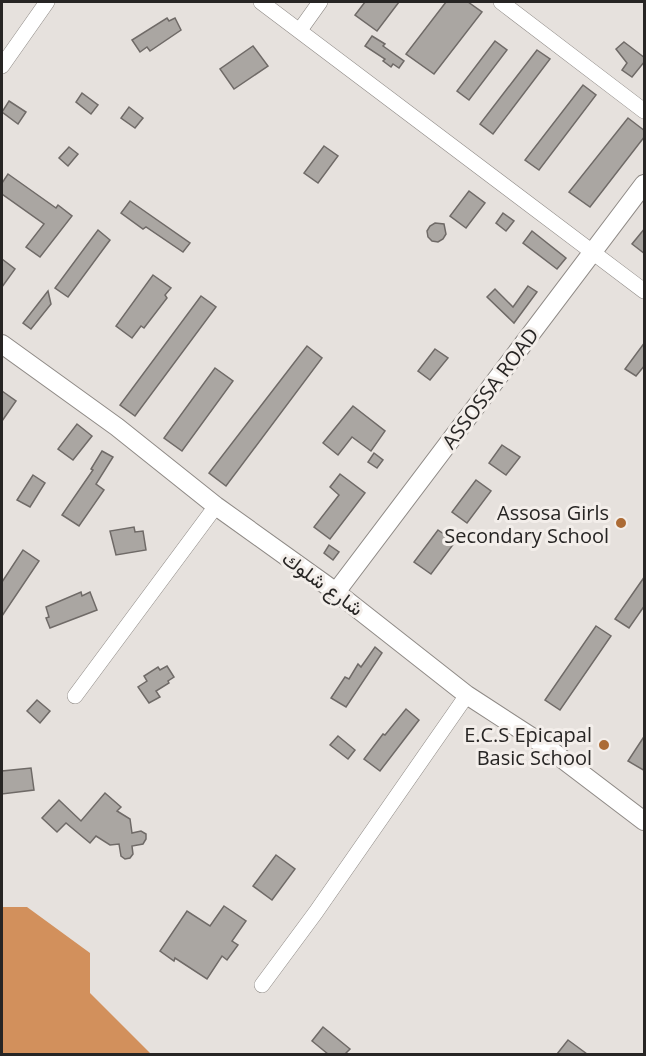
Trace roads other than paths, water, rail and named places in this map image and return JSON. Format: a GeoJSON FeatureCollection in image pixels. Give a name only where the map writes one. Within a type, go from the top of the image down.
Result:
{"type":"FeatureCollection","features":[{"type":"Feature","properties":{"kind":"street"},"geometry":{"type":"LineString","coordinates":[[2,66],[47,2]]}},
{"type":"Feature","properties":{"kind":"street"},"geometry":{"type":"LineString","coordinates":[[261,2],[645,291]]}},
{"type":"Feature","properties":{"kind":"street"},"geometry":{"type":"LineString","coordinates":[[300,30],[320,2]]}},
{"type":"Feature","properties":{"kind":"street"},"geometry":{"type":"LineString","coordinates":[[501,2],[645,111]]}},
{"type":"Feature","properties":{"kind":"street","name":"ASSOSSA ROAD"},"geometry":{"type":"LineString","coordinates":[[336,592],[645,183]]}},
{"type":"Feature","properties":{"kind":"street","name":"شارع شلوك"},"geometry":{"type":"LineString","coordinates":[[2,344],[117,427],[216,506],[336,592],[467,695],[544,745],[645,821]]}},
{"type":"Feature","properties":{"kind":"street"},"geometry":{"type":"LineString","coordinates":[[75,696],[216,506]]}},
{"type":"Feature","properties":{"kind":"street"},"geometry":{"type":"LineString","coordinates":[[262,985],[316,912],[467,695]]}},
{"type":"Feature","properties":{"kind":"place","name":"Assosa Girls Secondary School"},"geometry":{"type":"Point","coordinates":[621,523]}},
{"type":"Feature","properties":{"kind":"place","name":"E.C.S Epicapal Basic School"},"geometry":{"type":"Point","coordinates":[604,745]}}]}
